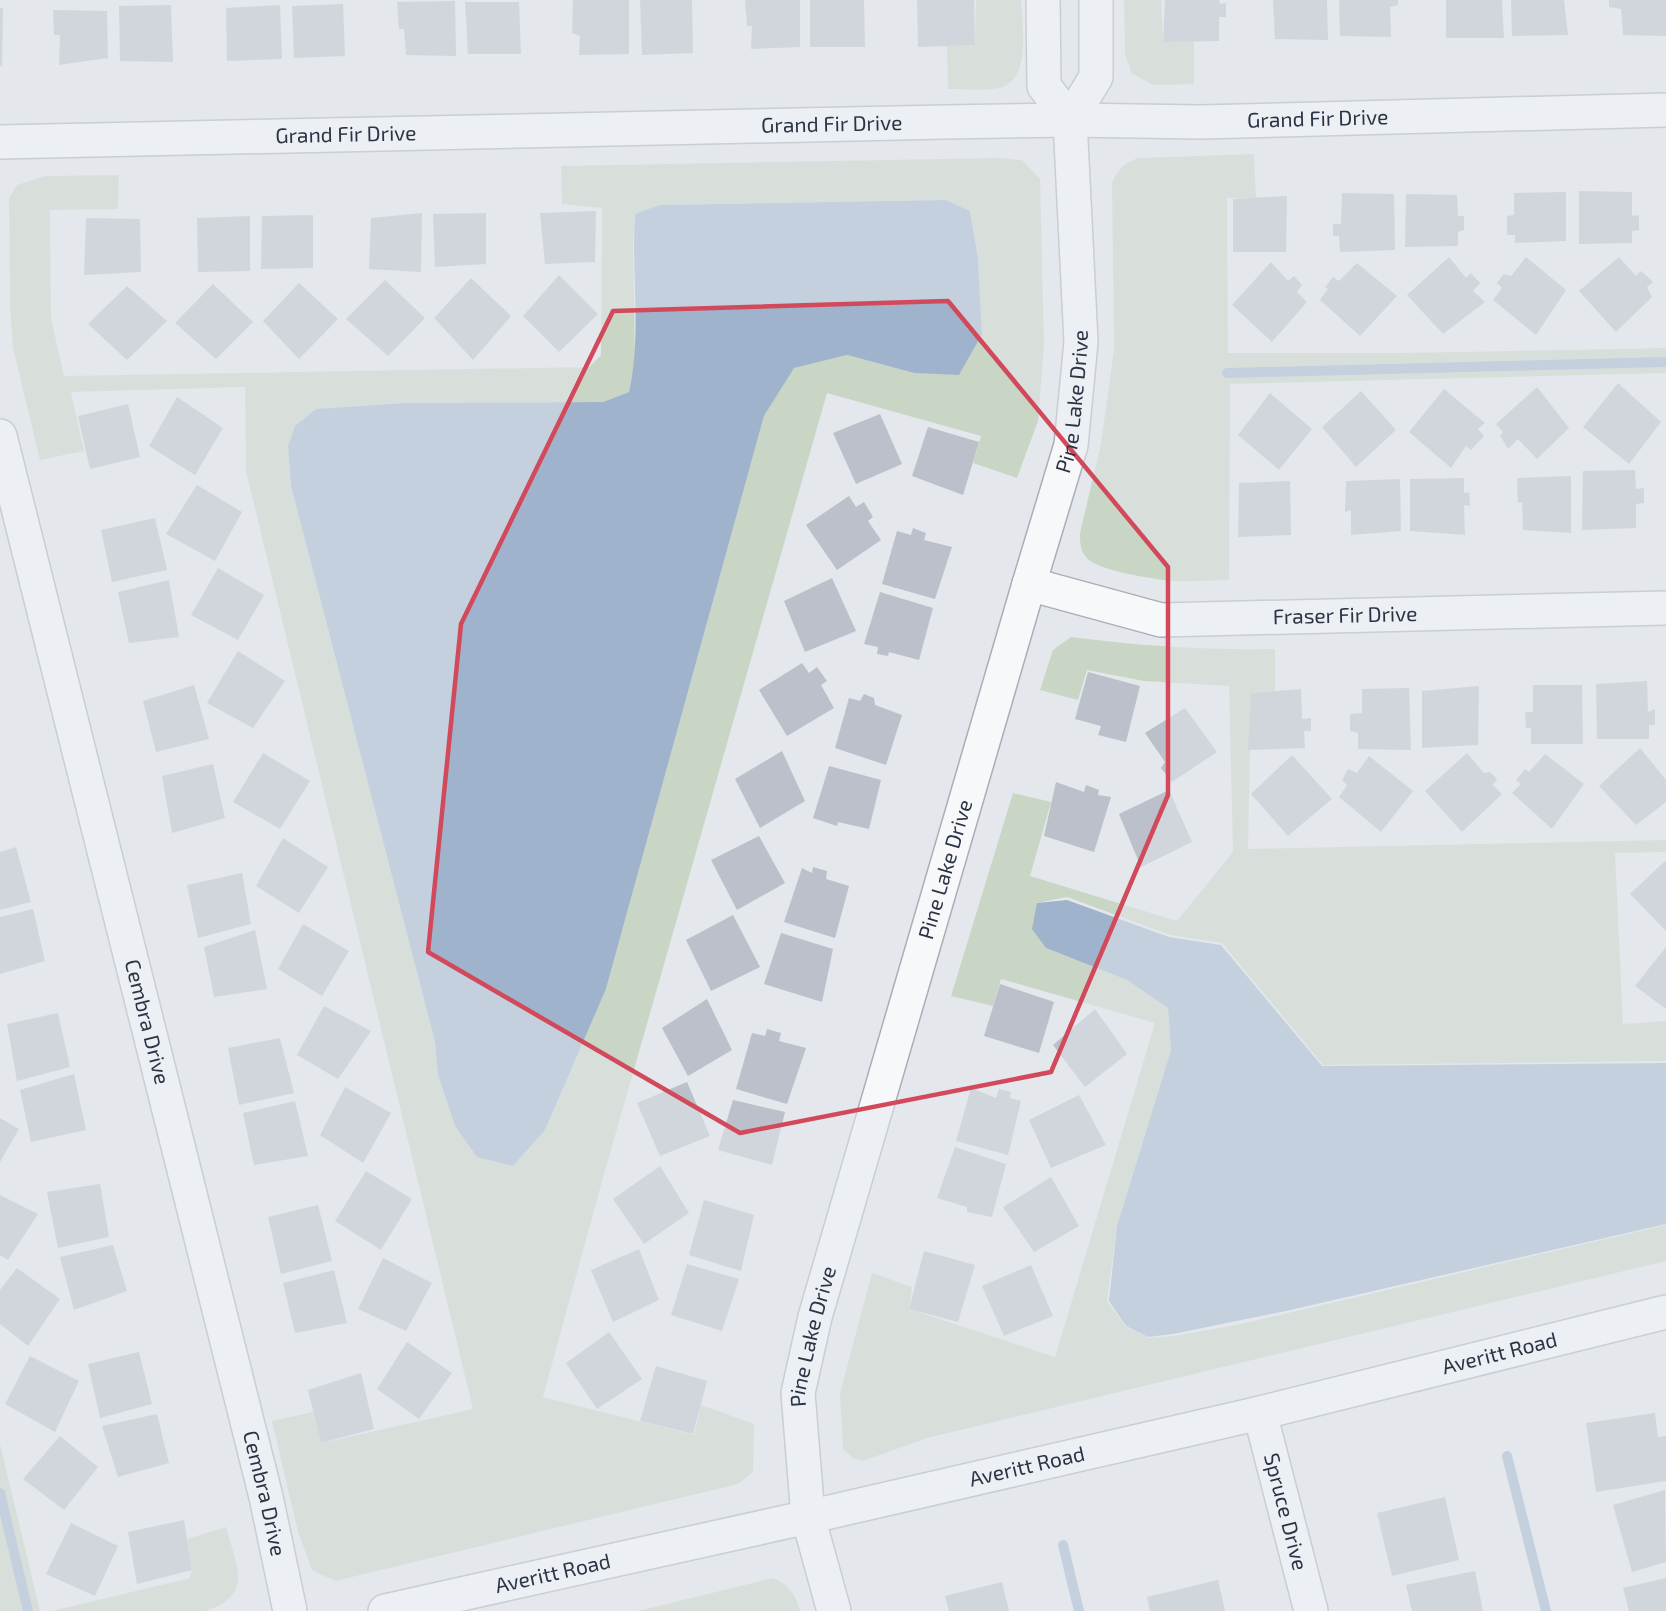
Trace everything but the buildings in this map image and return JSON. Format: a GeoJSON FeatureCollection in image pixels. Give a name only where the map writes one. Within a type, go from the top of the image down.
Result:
{"type":"FeatureCollection","features":[{"type":"Feature","properties":{"kind":"street"},"geometry":{"type":"LineString","coordinates":[[1043,0],[1044,86],[1070,120],[1096,77],[1096,0]]}},
{"type":"Feature","properties":{"kind":"street","name":"Grand Fir Drive"},"geometry":{"type":"LineString","coordinates":[[0,142],[1070,120],[1200,122],[1666,110]]}},
{"type":"Feature","properties":{"kind":"street","name":"Pine Lake Drive"},"geometry":{"type":"LineString","coordinates":[[834,1611],[808,1517],[798,1393],[815,1317],[1071,445],[1081,342],[1070,120]]}},
{"type":"Feature","properties":{"kind":"street","name":"Cembra Drive"},"geometry":{"type":"LineString","coordinates":[[0,436],[266,1497],[290,1611]]}},
{"type":"Feature","properties":{"kind":"street","name":"Fraser Fir Drive"},"geometry":{"type":"LineString","coordinates":[[1029,584],[1161,620],[1666,608]]}},
{"type":"Feature","properties":{"kind":"street","name":"Averitt Road"},"geometry":{"type":"LineString","coordinates":[[385,1611],[1260,1413],[1666,1312]]}},
{"type":"Feature","properties":{"kind":"street","name":"Spruce Drive"},"geometry":{"type":"LineString","coordinates":[[1260,1413],[1311,1611]]}},
{"type":"Feature","properties":{"kind":"highlighted area"},"geometry":{"type":"Polygon","coordinates":[[[948,301],[1168,567],[1168,795],[1051,1072],[740,1133],[428,952],[461,624],[613,311],[948,301]]]}},
{"type":"Feature","properties":{"kind":"green space"},"geometry":{"type":"Polygon","coordinates":[[[976,0],[1021,0],[1023,51],[1021,64],[1017,75],[1009,83],[999,88],[948,89],[947,46],[975,45],[976,0]]]}},
{"type":"Feature","properties":{"kind":"green space"},"geometry":{"type":"Polygon","coordinates":[[[1124,0],[1161,0],[1163,41],[1194,41],[1194,84],[1154,85],[1132,74],[1125,54],[1124,0]]]}},
{"type":"Feature","properties":{"kind":"green space"},"geometry":{"type":"Polygon","coordinates":[[[1254,154],[1256,198],[1227,198],[1228,353],[1402,353],[1666,348],[1666,373],[1230,384],[1229,580],[1173,581],[1139,576],[1100,566],[1085,556],[1080,542],[1080,533],[1101,444],[1114,350],[1112,183],[1122,167],[1138,158],[1254,154]]]}},
{"type":"Feature","properties":{"kind":"green space"},"geometry":{"type":"Polygon","coordinates":[[[999,158],[1022,160],[1040,179],[1044,346],[1038,421],[1017,478],[973,463],[981,436],[827,393],[601,1185],[543,1397],[694,1435],[701,1405],[754,1424],[753,1472],[738,1484],[335,1581],[312,1570],[298,1532],[272,1421],[313,1412],[322,1443],[473,1409],[246,471],[245,387],[71,392],[84,451],[40,460],[13,348],[10,305],[9,198],[17,185],[45,176],[119,175],[118,209],[50,210],[51,318],[64,376],[589,367],[601,355],[602,208],[562,204],[561,166],[999,158]],[[946,200],[659,205],[635,214],[633,243],[635,361],[629,392],[603,402],[407,403],[288,446],[291,486],[435,1042],[438,1075],[455,1126],[545,1130],[606,989],[764,416],[793,368],[847,355],[914,373],[982,334],[978,258],[970,211],[946,200]]]}},
{"type":"Feature","properties":{"kind":"green space"},"geometry":{"type":"Polygon","coordinates":[[[1071,637],[1173,647],[1275,649],[1275,691],[1251,693],[1248,849],[1666,840],[1666,852],[1615,853],[1623,1024],[1666,1021],[1666,1061],[1323,1065],[1222,943],[1170,935],[1067,897],[1037,903],[1046,948],[1127,980],[1168,1008],[1171,1050],[1117,1226],[1107,1301],[1126,1327],[1149,1338],[1241,1324],[1666,1225],[1666,1261],[927,1438],[863,1461],[854,1459],[843,1449],[840,1393],[872,1273],[912,1287],[909,1309],[1055,1357],[1155,1023],[1001,979],[993,1006],[951,996],[1013,793],[1051,802],[1030,876],[1177,921],[1233,852],[1229,686],[1144,681],[1087,670],[1078,700],[1040,690],[1053,650],[1071,637]]]}},
{"type":"Feature","properties":{"kind":"green space"},"geometry":{"type":"Polygon","coordinates":[[[0,1444],[40,1611],[0,1611],[0,1444]]]}},
{"type":"Feature","properties":{"kind":"green space"},"geometry":{"type":"Polygon","coordinates":[[[226,1527],[238,1577],[231,1596],[221,1604],[206,1611],[52,1611],[190,1578],[192,1570],[187,1539],[226,1527]]]}},
{"type":"Feature","properties":{"kind":"green space"},"geometry":{"type":"Polygon","coordinates":[[[773,1578],[783,1583],[791,1591],[800,1611],[638,1611],[773,1578]]]}},
{"type":"Feature","properties":{"kind":"water"},"geometry":{"type":"Polygon","coordinates":[[[946,200],[970,211],[978,258],[982,334],[959,375],[914,373],[847,355],[794,368],[764,416],[606,989],[545,1130],[513,1166],[477,1157],[455,1126],[438,1075],[435,1042],[291,486],[288,446],[295,426],[316,409],[407,403],[603,402],[629,392],[636,326],[635,214],[659,205],[946,200]]]}},
{"type":"Feature","properties":{"kind":"water"},"geometry":{"type":"Polygon","coordinates":[[[1067,900],[1169,937],[1221,945],[1322,1066],[1666,1063],[1666,1224],[1286,1311],[1173,1334],[1148,1337],[1126,1326],[1109,1301],[1117,1226],[1171,1050],[1168,1008],[1127,980],[1046,948],[1032,929],[1037,903],[1067,900]]]}},
{"type":"Feature","properties":{"kind":"waterway"},"geometry":{"type":"LineString","coordinates":[[1227,373],[1666,362]]}},
{"type":"Feature","properties":{"kind":"waterway"},"geometry":{"type":"LineString","coordinates":[[1507,1456],[1546,1611]]}},
{"type":"Feature","properties":{"kind":"waterway"},"geometry":{"type":"LineString","coordinates":[[0,1493],[28,1611]]}},
{"type":"Feature","properties":{"kind":"waterway"},"geometry":{"type":"LineString","coordinates":[[1063,1545],[1079,1611]]}}]}
